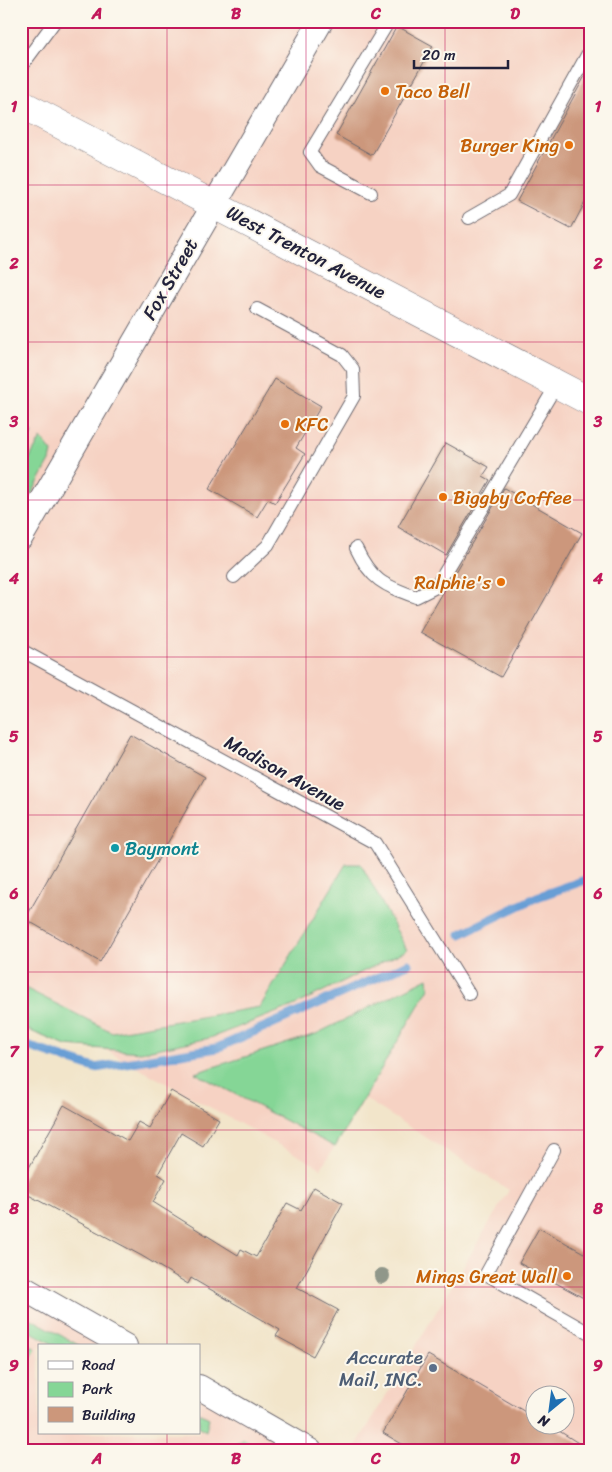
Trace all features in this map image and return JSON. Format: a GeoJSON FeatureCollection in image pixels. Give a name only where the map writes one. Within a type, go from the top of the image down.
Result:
{"type":"FeatureCollection","features":[{"type":"Feature","properties":{"kind":"main road","name":"West Trenton Avenue"},"geometry":{"type":"LineString","coordinates":[[21,104],[214,203],[591,402]]}},
{"type":"Feature","properties":{"kind":"street","name":"Fox Street"},"geometry":{"type":"LineString","coordinates":[[21,537],[321,21]]}},
{"type":"Feature","properties":{"kind":"street"},"geometry":{"type":"LineString","coordinates":[[21,1287],[121,1344]]}},
{"type":"Feature","properties":{"kind":"street"},"geometry":{"type":"LineString","coordinates":[[200,1388],[310,1451]]}},
{"type":"Feature","properties":{"kind":"lane"},"geometry":{"type":"LineString","coordinates":[[21,67],[55,21]]}},
{"type":"Feature","properties":{"kind":"lane"},"geometry":{"type":"LineString","coordinates":[[371,193],[320,166],[310,152],[389,21]]}},
{"type":"Feature","properties":{"kind":"lane"},"geometry":{"type":"LineString","coordinates":[[469,218],[509,195],[591,48]]}},
{"type":"Feature","properties":{"kind":"lane"},"geometry":{"type":"LineString","coordinates":[[234,577],[268,545],[354,396],[353,368],[342,355],[257,309]]}},
{"type":"Feature","properties":{"kind":"lane"},"geometry":{"type":"LineString","coordinates":[[356,548],[366,569],[390,588],[416,597],[436,587],[557,384]]}},
{"type":"Feature","properties":{"kind":"lane","name":"Madison Avenue"},"geometry":{"type":"LineString","coordinates":[[21,650],[375,843],[469,994]]}},
{"type":"Feature","properties":{"kind":"lane"},"geometry":{"type":"LineString","coordinates":[[554,1150],[486,1274],[591,1334]]}},
{"type":"Feature","properties":{"kind":"shaded area"},"geometry":{"type":"Polygon","coordinates":[[[21,21],[591,21],[591,1451],[353,1451],[509,1190],[365,1099],[321,1168],[21,1004],[21,21]]]}},
{"type":"Feature","properties":{"kind":"shaded area"},"geometry":{"type":"Polygon","coordinates":[[[21,1287],[121,1344],[38,1344],[38,1434],[200,1434],[200,1389],[309,1451],[21,1451],[21,1287]]]}},
{"type":"Feature","properties":{"kind":"green space"},"geometry":{"type":"Polygon","coordinates":[[[21,427],[33,433],[21,455],[21,427]]]}},
{"type":"Feature","properties":{"kind":"green space"},"geometry":{"type":"Polygon","coordinates":[[[41,438],[52,452],[50,461],[21,513],[21,473],[41,438]]]}},
{"type":"Feature","properties":{"kind":"green space"},"geometry":{"type":"Polygon","coordinates":[[[346,864],[361,864],[407,950],[293,1006],[210,1038],[141,1052],[66,1046],[21,1027],[21,986],[112,1032],[260,1007],[346,864]]]}},
{"type":"Feature","properties":{"kind":"green space"},"geometry":{"type":"Polygon","coordinates":[[[428,978],[429,988],[335,1147],[195,1073],[316,1034],[428,978]]]}},
{"type":"Feature","properties":{"kind":"green space"},"geometry":{"type":"Polygon","coordinates":[[[21,1313],[76,1344],[52,1344],[21,1326],[21,1313]]]}},
{"type":"Feature","properties":{"kind":"green space"},"geometry":{"type":"Polygon","coordinates":[[[21,1340],[36,1349],[21,1374],[21,1340]]]}},
{"type":"Feature","properties":{"kind":"green space"},"geometry":{"type":"Polygon","coordinates":[[[200,1414],[209,1418],[206,1431],[200,1428],[200,1414]]]}},
{"type":"Feature","properties":{"kind":"green space"},"geometry":{"type":"Polygon","coordinates":[[[244,1439],[265,1451],[242,1451],[233,1446],[244,1439]]]}},
{"type":"Feature","properties":{"kind":"building","name":"Taco Bell"},"geometry":{"type":"Polygon","coordinates":[[[397,26],[433,46],[372,155],[336,135],[397,26]]]}},
{"type":"Feature","properties":{"kind":"building","name":"Burger King"},"geometry":{"type":"Polygon","coordinates":[[[591,65],[591,191],[571,229],[517,201],[591,65]]]}},
{"type":"Feature","properties":{"kind":"building"},"geometry":{"type":"Polygon","coordinates":[[[275,379],[321,406],[296,448],[305,454],[275,503],[268,499],[257,517],[209,489],[275,379]]]}},
{"type":"Feature","properties":{"kind":"building","name":"Biggby Coffee"},"geometry":{"type":"Polygon","coordinates":[[[446,443],[489,467],[483,476],[490,480],[446,555],[398,527],[446,443]]]}},
{"type":"Feature","properties":{"kind":"building","name":"Ralphie's"},"geometry":{"type":"Polygon","coordinates":[[[504,488],[582,533],[501,677],[420,632],[504,488]]]}},
{"type":"Feature","properties":{"kind":"building","name":"Baymont"},"geometry":{"type":"Polygon","coordinates":[[[130,734],[205,777],[100,962],[25,919],[130,734]]]}},
{"type":"Feature","properties":{"kind":"building"},"geometry":{"type":"Polygon","coordinates":[[[171,1091],[219,1119],[203,1146],[181,1133],[158,1174],[166,1179],[153,1202],[238,1255],[241,1249],[256,1257],[287,1203],[301,1210],[314,1187],[343,1203],[297,1288],[338,1310],[313,1356],[276,1336],[280,1330],[191,1278],[188,1284],[142,1256],[21,1191],[21,1182],[64,1105],[128,1141],[139,1122],[150,1128],[171,1091]]]}},
{"type":"Feature","properties":{"kind":"building","name":"Mings Great Wall"},"geometry":{"type":"Polygon","coordinates":[[[539,1228],[591,1257],[591,1302],[519,1263],[539,1228]]]}},
{"type":"Feature","properties":{"kind":"building"},"geometry":{"type":"Polygon","coordinates":[[[428,1355],[524,1411],[524,1434],[564,1434],[591,1451],[414,1451],[383,1433],[428,1355]]]}},
{"type":"Feature","properties":{"kind":"waterway"},"geometry":{"type":"LineString","coordinates":[[461,934],[537,897],[591,878]]}},
{"type":"Feature","properties":{"kind":"waterway"},"geometry":{"type":"LineString","coordinates":[[21,1044],[95,1068],[217,1048],[408,964]]}},
{"type":"Feature","properties":{"kind":"place","name":"Taco Bell"},"geometry":{"type":"Point","coordinates":[385,91]}},
{"type":"Feature","properties":{"kind":"place","name":"Burger King"},"geometry":{"type":"Point","coordinates":[569,145]}},
{"type":"Feature","properties":{"kind":"place","name":"KFC"},"geometry":{"type":"Point","coordinates":[285,424]}},
{"type":"Feature","properties":{"kind":"place","name":"Biggby Coffee"},"geometry":{"type":"Point","coordinates":[443,497]}},
{"type":"Feature","properties":{"kind":"place","name":"Ralphie's"},"geometry":{"type":"Point","coordinates":[501,582]}},
{"type":"Feature","properties":{"kind":"place","name":"Baymont"},"geometry":{"type":"Point","coordinates":[115,848]}},
{"type":"Feature","properties":{"kind":"place","name":"Mings Great Wall"},"geometry":{"type":"Point","coordinates":[567,1276]}},
{"type":"Feature","properties":{"kind":"place","name":"Accurate Mail, INC."},"geometry":{"type":"Point","coordinates":[433,1368]}}]}
